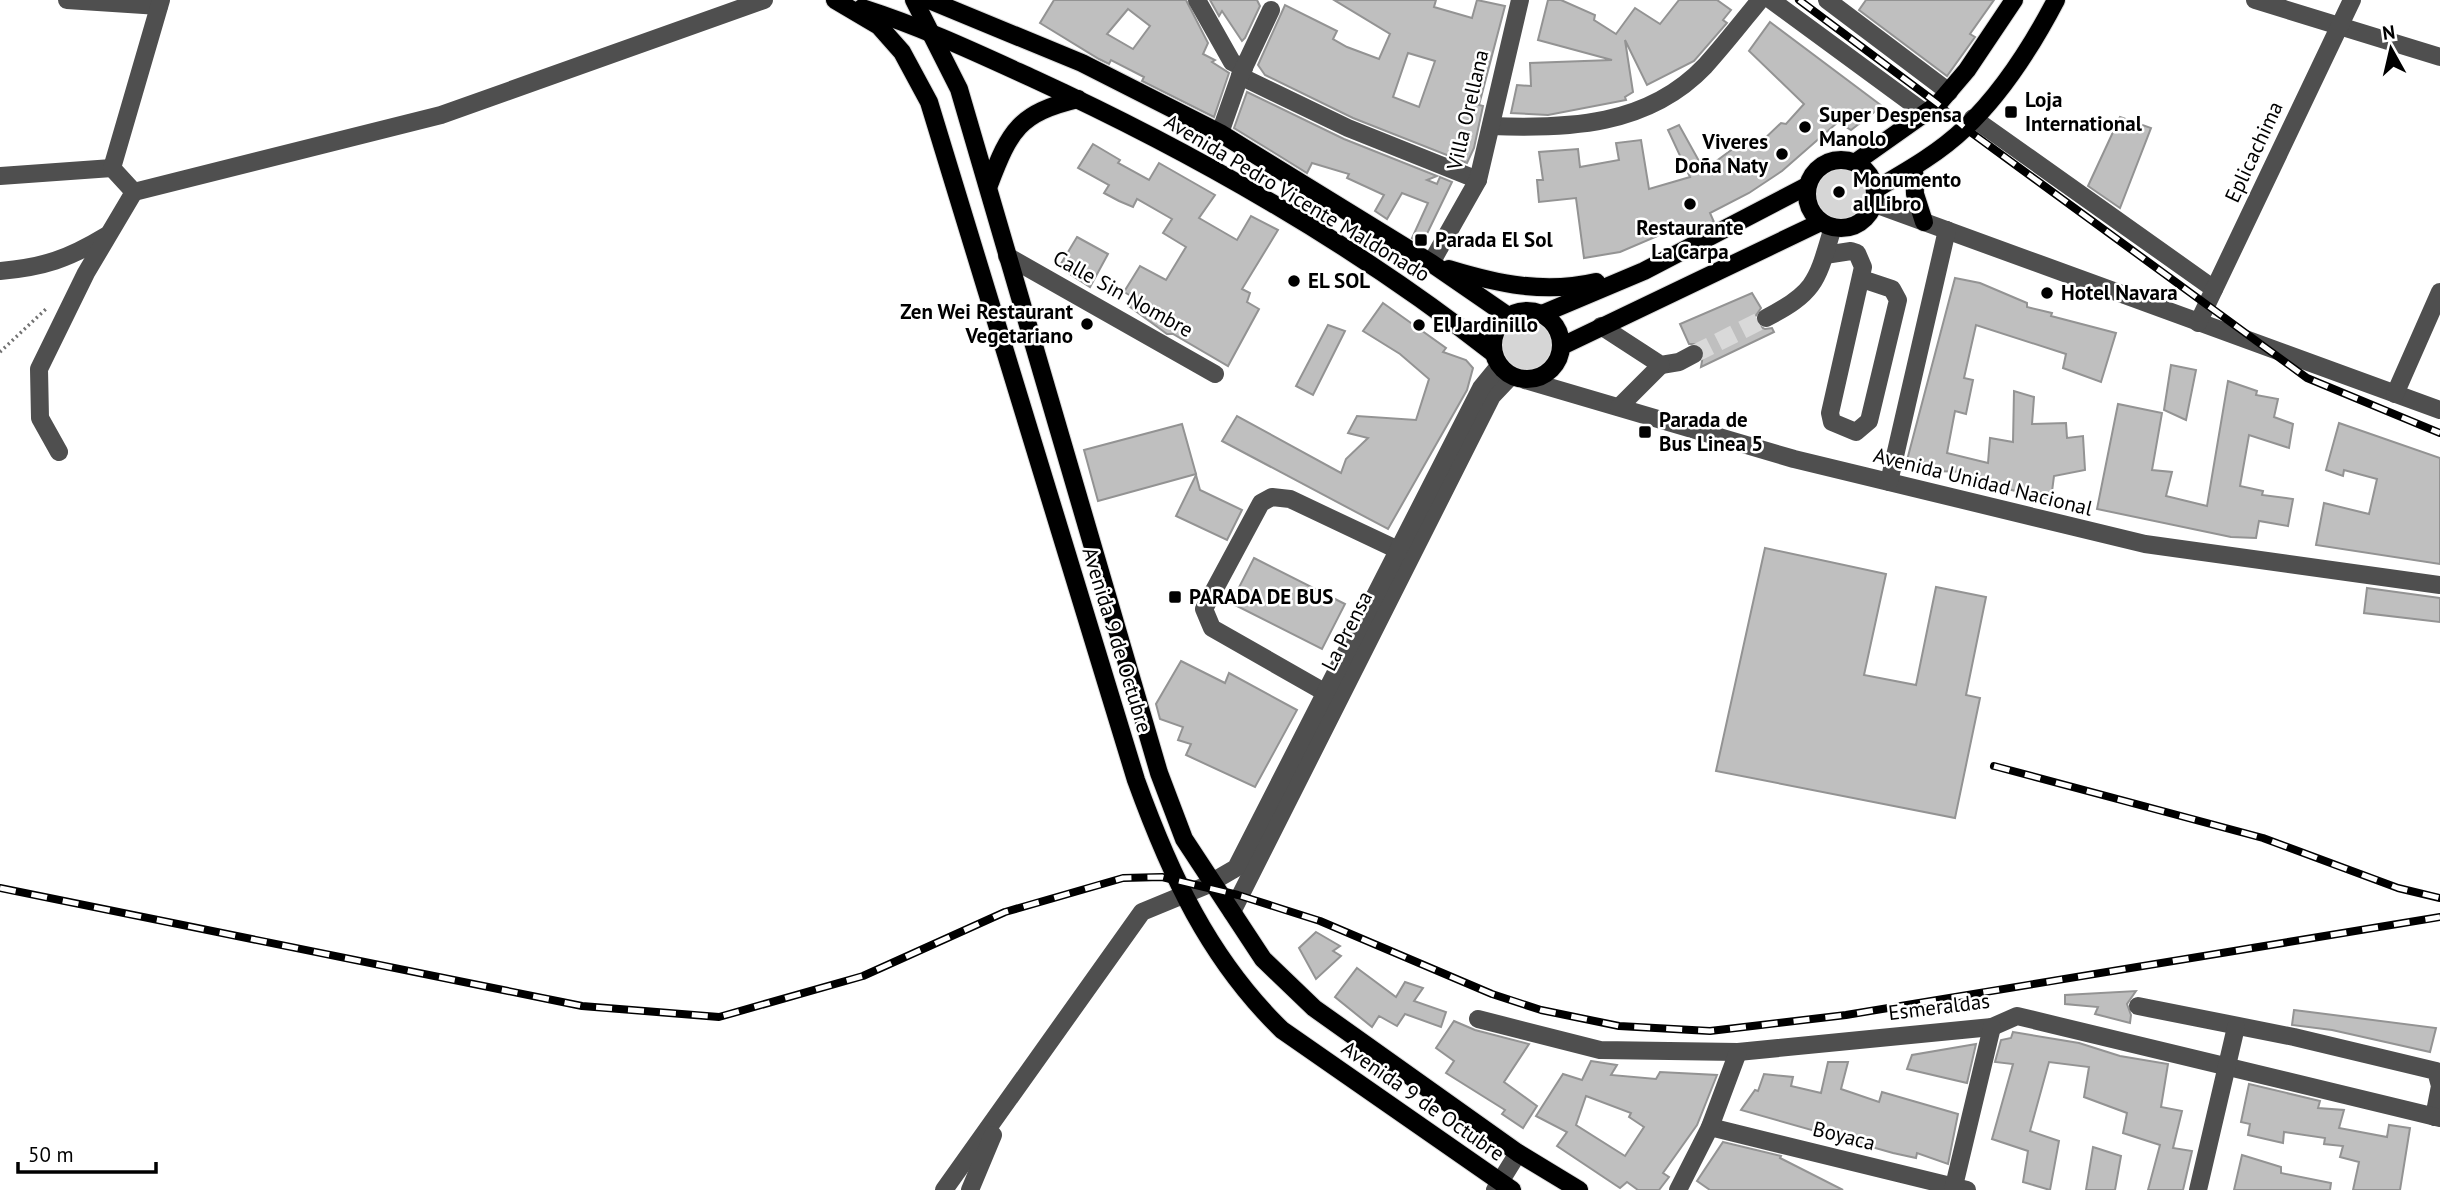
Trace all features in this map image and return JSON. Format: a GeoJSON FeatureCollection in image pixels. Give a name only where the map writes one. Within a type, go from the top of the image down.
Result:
{"type":"FeatureCollection","features":[{"type":"Feature","properties":{"kind":"main road","name":"Avenida Pedro Vicente Maldonado"},"geometry":{"type":"LineString","coordinates":[[835,0],[928,31],[1078,99],[1205,164],[1419,297],[1507,369]]}},
{"type":"Feature","properties":{"kind":"main road","name":"Avenida 9 de Octubre"},"geometry":{"type":"LineString","coordinates":[[835,0],[878,26],[902,52],[929,102],[1136,780],[1159,844],[1201,931],[1252,1001],[1282,1030],[1502,1187]]}},
{"type":"Feature","properties":{"kind":"main road","name":"Avenida 9 de Octubre"},"geometry":{"type":"LineString","coordinates":[[915,0],[959,89],[989,184],[1007,256],[1159,773],[1184,839],[1210,883],[1263,960],[1314,1008],[1518,1153],[1580,1190]]}},
{"type":"Feature","properties":{"kind":"main road","name":"Avenida Pedro Vicente Maldonado"},"geometry":{"type":"LineString","coordinates":[[929,0],[1082,64],[1220,133],[1431,263],[1508,316]]}},
{"type":"Feature","properties":{"kind":"main road"},"geometry":{"type":"LineString","coordinates":[[1856,162],[1926,113],[1950,92],[1998,27],[2014,0]]}},
{"type":"Feature","properties":{"kind":"main road"},"geometry":{"type":"LineString","coordinates":[[1875,196],[1973,118],[2012,68],[2056,0]]}},
{"type":"Feature","properties":{"kind":"main road"},"geometry":{"type":"LineString","coordinates":[[989,184],[1006,139],[1042,107],[1078,99]]}},
{"type":"Feature","properties":{"kind":"main road"},"geometry":{"type":"LineString","coordinates":[[1841,159],[1856,162],[1872,178],[1875,196],[1868,215],[1846,228],[1827,225],[1812,212],[1807,200],[1807,186],[1814,172],[1826,162],[1841,159]]}},
{"type":"Feature","properties":{"kind":"main road"},"geometry":{"type":"LineString","coordinates":[[1914,167],[1915,194],[1924,222]]}},
{"type":"Feature","properties":{"kind":"main road"},"geometry":{"type":"LineString","coordinates":[[1542,314],[1644,271],[1807,186]]}},
{"type":"Feature","properties":{"kind":"main road"},"geometry":{"type":"LineString","coordinates":[[1562,345],[1827,225]]}},
{"type":"Feature","properties":{"kind":"main road"},"geometry":{"type":"LineString","coordinates":[[1431,263],[1482,279],[1529,287],[1565,289],[1644,271]]}},
{"type":"Feature","properties":{"kind":"main road"},"geometry":{"type":"LineString","coordinates":[[1519,311],[1542,314],[1553,322],[1560,333],[1562,345],[1559,359],[1551,371],[1539,378],[1507,369],[1492,339],[1498,326],[1508,316],[1519,311]]}},
{"type":"Feature","properties":{"kind":"street"},"geometry":{"type":"LineString","coordinates":[[67,0],[160,3],[112,169]]}},
{"type":"Feature","properties":{"kind":"street"},"geometry":{"type":"LineString","coordinates":[[59,452],[40,418],[39,369],[86,273],[134,192],[441,115],[764,0]]}},
{"type":"Feature","properties":{"kind":"street"},"geometry":{"type":"LineString","coordinates":[[1197,0],[1232,62],[1242,72],[1348,128],[1478,180]]}},
{"type":"Feature","properties":{"kind":"street","name":"Villa Orellana"},"geometry":{"type":"LineString","coordinates":[[1431,263],[1478,180],[1492,126],[1506,48],[1520,0]]}},
{"type":"Feature","properties":{"kind":"street"},"geometry":{"type":"LineString","coordinates":[[1492,126],[1552,129],[1628,116],[1662,99],[1703,68],[1760,0]]}},
{"type":"Feature","properties":{"kind":"street"},"geometry":{"type":"LineString","coordinates":[[1770,0],[1926,113]]}},
{"type":"Feature","properties":{"kind":"street"},"geometry":{"type":"LineString","coordinates":[[1826,0],[1950,92]]}},
{"type":"Feature","properties":{"kind":"street"},"geometry":{"type":"LineString","coordinates":[[2255,0],[2440,57]]}},
{"type":"Feature","properties":{"kind":"street","name":"Eplicachima"},"geometry":{"type":"LineString","coordinates":[[2198,323],[2352,0]]}},
{"type":"Feature","properties":{"kind":"street"},"geometry":{"type":"LineString","coordinates":[[1220,133],[1242,72],[1271,10]]}},
{"type":"Feature","properties":{"kind":"street"},"geometry":{"type":"LineString","coordinates":[[1973,118],[2214,289]]}},
{"type":"Feature","properties":{"kind":"street"},"geometry":{"type":"LineString","coordinates":[[0,176],[112,169],[134,192]]}},
{"type":"Feature","properties":{"kind":"street"},"geometry":{"type":"LineString","coordinates":[[1875,196],[1924,222],[2440,410]]}},
{"type":"Feature","properties":{"kind":"street"},"geometry":{"type":"LineString","coordinates":[[1766,318],[1798,302],[1814,283],[1825,255],[1827,225]]}},
{"type":"Feature","properties":{"kind":"street"},"geometry":{"type":"LineString","coordinates":[[1889,482],[1947,230]]}},
{"type":"Feature","properties":{"kind":"street"},"geometry":{"type":"LineString","coordinates":[[0,271],[41,267],[75,255],[109,234]]}},
{"type":"Feature","properties":{"kind":"street"},"geometry":{"type":"LineString","coordinates":[[1825,255],[1851,251],[1857,253],[1863,267],[1830,413],[1832,422],[1856,432],[1863,429],[1869,421],[1898,300],[1892,289],[1862,279]]}},
{"type":"Feature","properties":{"kind":"street","name":"Calle Sin Nombre"},"geometry":{"type":"LineString","coordinates":[[1007,256],[1215,374]]}},
{"type":"Feature","properties":{"kind":"street"},"geometry":{"type":"LineString","coordinates":[[2395,394],[2440,292]]}},
{"type":"Feature","properties":{"kind":"street"},"geometry":{"type":"LineString","coordinates":[[1601,326],[1661,365]]}},
{"type":"Feature","properties":{"kind":"street"},"geometry":{"type":"LineString","coordinates":[[1619,407],[1661,365],[1679,362],[1694,354]]}},
{"type":"Feature","properties":{"kind":"street","name":"Avenida Unidad Nacional"},"geometry":{"type":"LineString","coordinates":[[1507,369],[1619,407],[1794,459],[2145,544],[2440,585]]}},
{"type":"Feature","properties":{"kind":"street","name":"La Prensa"},"geometry":{"type":"LineString","coordinates":[[1210,883],[1236,868],[1481,388],[1507,369]]}},
{"type":"Feature","properties":{"kind":"street","name":"La Prensa"},"geometry":{"type":"LineString","coordinates":[[1232,912],[1507,369]]}},
{"type":"Feature","properties":{"kind":"street"},"geometry":{"type":"LineString","coordinates":[[1325,693],[1212,628],[1204,608],[1261,503],[1272,497],[1290,499],[1398,550]]}},
{"type":"Feature","properties":{"kind":"street"},"geometry":{"type":"LineString","coordinates":[[944,1190],[1142,912],[1210,883]]}},
{"type":"Feature","properties":{"kind":"street"},"geometry":{"type":"LineString","coordinates":[[2138,1006],[2294,1037],[2436,1071],[2440,1086],[2437,1118]]}},
{"type":"Feature","properties":{"kind":"street","name":"Esmeraldas"},"geometry":{"type":"LineString","coordinates":[[1478,1019],[1600,1050],[1738,1052],[1992,1027],[2017,1016],[2437,1118]]}},
{"type":"Feature","properties":{"kind":"street"},"geometry":{"type":"LineString","coordinates":[[1958,1189],[1992,1027]]}},
{"type":"Feature","properties":{"kind":"street"},"geometry":{"type":"LineString","coordinates":[[2199,1190],[2236,1027]]}},
{"type":"Feature","properties":{"kind":"street"},"geometry":{"type":"LineString","coordinates":[[1678,1190],[1710,1126],[1738,1052]]}},
{"type":"Feature","properties":{"kind":"street"},"geometry":{"type":"LineString","coordinates":[[970,1190],[1005,1105]]}},
{"type":"Feature","properties":{"kind":"street","name":"Boyaca"},"geometry":{"type":"LineString","coordinates":[[1710,1126],[1958,1189]]}},
{"type":"Feature","properties":{"kind":"street"},"geometry":{"type":"LineString","coordinates":[[1502,1187],[1518,1153]]}},
{"type":"Feature","properties":{"kind":"path"},"geometry":{"type":"LineString","coordinates":[[0,352],[48,308]]}},
{"type":"Feature","properties":{"kind":"shaded area"},"geometry":{"type":"Polygon","coordinates":[[[1834,165],[1846,165],[1861,173],[1869,188],[1869,200],[1861,215],[1846,223],[1834,223],[1819,215],[1811,200],[1811,188],[1819,173],[1834,165]]]}},
{"type":"Feature","properties":{"kind":"shaded area"},"geometry":{"type":"Polygon","coordinates":[[[1521,316],[1531,316],[1546,324],[1552,333],[1552,355],[1546,364],[1531,372],[1521,372],[1503,360],[1498,349],[1498,339],[1510,321],[1521,316]]]}},
{"type":"Feature","properties":{"kind":"building"},"geometry":{"type":"Polygon","coordinates":[[[1054,0],[1186,0],[1208,43],[1203,54],[1215,60],[1212,62],[1229,73],[1214,117],[1142,81],[1144,77],[1111,60],[1109,64],[1099,59],[1040,23],[1054,0]],[[1128,9],[1107,34],[1133,49],[1150,26],[1128,9]]]}},
{"type":"Feature","properties":{"kind":"building"},"geometry":{"type":"Polygon","coordinates":[[[1210,0],[1257,0],[1260,6],[1242,41],[1222,11],[1219,16],[1210,0]]]}},
{"type":"Feature","properties":{"kind":"building"},"geometry":{"type":"Polygon","coordinates":[[[1334,0],[1436,0],[1434,7],[1472,18],[1477,0],[1505,6],[1479,105],[1483,106],[1474,148],[1467,163],[1353,118],[1265,75],[1258,65],[1285,5],[1337,31],[1333,39],[1379,59],[1390,34],[1334,0]],[[1408,53],[1393,97],[1419,107],[1435,61],[1408,53]]]}},
{"type":"Feature","properties":{"kind":"building"},"geometry":{"type":"Polygon","coordinates":[[[1548,0],[1561,0],[1595,15],[1594,20],[1616,34],[1635,8],[1660,24],[1679,0],[1717,0],[1731,10],[1723,20],[1727,23],[1694,61],[1647,85],[1625,40],[1633,92],[1625,97],[1626,100],[1548,115],[1511,113],[1517,85],[1531,86],[1530,63],[1612,60],[1538,40],[1548,0]]]}},
{"type":"Feature","properties":{"kind":"building"},"geometry":{"type":"Polygon","coordinates":[[[1866,0],[1994,0],[1970,34],[1975,37],[1947,76],[1859,10],[1866,0]]]}},
{"type":"Feature","properties":{"kind":"building"},"geometry":{"type":"Polygon","coordinates":[[[1770,22],[1882,106],[1851,130],[1838,122],[1782,171],[1749,193],[1710,213],[1714,222],[1687,235],[1683,225],[1620,252],[1584,258],[1576,198],[1539,202],[1537,180],[1543,180],[1539,152],[1578,149],[1580,167],[1619,160],[1616,143],[1641,140],[1649,189],[1690,177],[1668,130],[1679,125],[1704,170],[1749,137],[1758,145],[1781,123],[1786,124],[1804,104],[1749,51],[1770,22]]]}},
{"type":"Feature","properties":{"kind":"building"},"geometry":{"type":"Polygon","coordinates":[[[1247,92],[1344,139],[1437,176],[1427,180],[1437,184],[1440,177],[1452,182],[1422,244],[1412,238],[1428,203],[1402,193],[1387,219],[1375,211],[1384,195],[1347,178],[1349,174],[1312,163],[1307,173],[1234,128],[1247,92]]]}},
{"type":"Feature","properties":{"kind":"building"},"geometry":{"type":"Polygon","coordinates":[[[2120,117],[2151,128],[2120,208],[2088,186],[2120,117]]]}},
{"type":"Feature","properties":{"kind":"building"},"geometry":{"type":"Polygon","coordinates":[[[1093,144],[1120,160],[1118,163],[1149,180],[1159,163],[1215,195],[1199,218],[1237,240],[1251,216],[1278,230],[1242,289],[1250,293],[1247,302],[1259,309],[1228,366],[1173,334],[1167,334],[1126,304],[1131,296],[1124,292],[1140,266],[1166,280],[1186,247],[1163,233],[1172,219],[1137,199],[1133,207],[1104,193],[1109,185],[1078,168],[1093,144]]]}},
{"type":"Feature","properties":{"kind":"building"},"geometry":{"type":"Polygon","coordinates":[[[1077,237],[1108,254],[1090,287],[1059,267],[1077,237]]]}},
{"type":"Feature","properties":{"kind":"building"},"geometry":{"type":"Polygon","coordinates":[[[1955,278],[1980,283],[2027,303],[2027,307],[2052,313],[2051,316],[2116,333],[2101,382],[2063,368],[2066,354],[1976,325],[1964,378],[1973,380],[1966,414],[1955,411],[1947,453],[1988,463],[1990,438],[2013,442],[2014,391],[2034,397],[2032,424],[2066,423],[2067,438],[2083,436],[2085,470],[2054,476],[2051,499],[1985,484],[1986,481],[1964,476],[1965,472],[1933,471],[1906,464],[1955,278]]]}},
{"type":"Feature","properties":{"kind":"building"},"geometry":{"type":"Polygon","coordinates":[[[1752,293],[1761,308],[1755,317],[1756,324],[1765,329],[1772,328],[1774,332],[1701,367],[1704,349],[1699,344],[1689,344],[1680,324],[1752,293]]]}},
{"type":"Feature","properties":{"kind":"building"},"geometry":{"type":"Polygon","coordinates":[[[1383,303],[1446,348],[1443,352],[1466,360],[1473,368],[1467,390],[1388,529],[1222,441],[1237,416],[1341,473],[1346,459],[1368,438],[1348,433],[1357,416],[1416,420],[1429,379],[1400,354],[1363,331],[1383,303]]]}},
{"type":"Feature","properties":{"kind":"building"},"geometry":{"type":"Polygon","coordinates":[[[1328,325],[1345,331],[1313,395],[1296,386],[1328,325]]]}},
{"type":"Feature","properties":{"kind":"building"},"geometry":{"type":"Polygon","coordinates":[[[2171,365],[2196,370],[2186,420],[2164,410],[2171,365]]]}},
{"type":"Feature","properties":{"kind":"building"},"geometry":{"type":"Polygon","coordinates":[[[2228,381],[2257,391],[2256,395],[2278,399],[2274,417],[2293,424],[2289,448],[2249,435],[2240,486],[2263,491],[2262,495],[2293,499],[2288,526],[2259,521],[2256,538],[2231,537],[2097,509],[2118,404],[2162,413],[2152,470],[2172,472],[2166,496],[2207,506],[2228,381]]]}},
{"type":"Feature","properties":{"kind":"building"},"geometry":{"type":"Polygon","coordinates":[[[2339,423],[2440,458],[2440,564],[2316,545],[2324,503],[2369,514],[2377,479],[2344,470],[2343,476],[2326,470],[2339,423]]]}},
{"type":"Feature","properties":{"kind":"building"},"geometry":{"type":"Polygon","coordinates":[[[1182,424],[1196,474],[1098,501],[1084,450],[1182,424]]]}},
{"type":"Feature","properties":{"kind":"building"},"geometry":{"type":"Polygon","coordinates":[[[1196,475],[1200,490],[1242,510],[1227,540],[1176,516],[1196,475]]]}},
{"type":"Feature","properties":{"kind":"building"},"geometry":{"type":"Polygon","coordinates":[[[1765,548],[1886,574],[1864,675],[1916,685],[1936,587],[1986,597],[1966,695],[1980,698],[1955,818],[1716,771],[1765,548]]]}},
{"type":"Feature","properties":{"kind":"building"},"geometry":{"type":"Polygon","coordinates":[[[1254,558],[1345,604],[1322,649],[1231,603],[1254,558]]]}},
{"type":"Feature","properties":{"kind":"building"},"geometry":{"type":"Polygon","coordinates":[[[2367,588],[2440,598],[2440,622],[2364,613],[2367,588]]]}},
{"type":"Feature","properties":{"kind":"building"},"geometry":{"type":"Polygon","coordinates":[[[1181,661],[1225,683],[1229,673],[1297,710],[1255,787],[1186,755],[1191,744],[1178,740],[1183,727],[1160,719],[1156,704],[1181,661]]]}},
{"type":"Feature","properties":{"kind":"building"},"geometry":{"type":"Polygon","coordinates":[[[1316,932],[1340,946],[1333,951],[1341,956],[1316,979],[1299,948],[1316,932]]]}},
{"type":"Feature","properties":{"kind":"building"},"geometry":{"type":"Polygon","coordinates":[[[1357,968],[1396,997],[1405,982],[1423,988],[1414,1001],[1446,1012],[1441,1027],[1405,1014],[1397,1026],[1379,1016],[1372,1027],[1335,997],[1357,968]]]}},
{"type":"Feature","properties":{"kind":"building"},"geometry":{"type":"Polygon","coordinates":[[[2136,991],[2127,1004],[2131,1015],[2130,1023],[2095,1014],[2098,1007],[2065,1004],[2065,995],[2136,991]]]}},
{"type":"Feature","properties":{"kind":"building"},"geometry":{"type":"Polygon","coordinates":[[[2294,1010],[2436,1028],[2430,1052],[2332,1030],[2292,1025],[2294,1010]]]}},
{"type":"Feature","properties":{"kind":"building"},"geometry":{"type":"Polygon","coordinates":[[[1454,1021],[1475,1030],[1529,1044],[1504,1082],[1537,1106],[1523,1128],[1502,1114],[1505,1110],[1446,1073],[1454,1061],[1436,1048],[1454,1021]]]}},
{"type":"Feature","properties":{"kind":"building"},"geometry":{"type":"Polygon","coordinates":[[[2013,1032],[2079,1043],[2120,1056],[2168,1064],[2161,1107],[2182,1111],[2173,1148],[2192,1151],[2183,1190],[2148,1190],[2160,1145],[2123,1133],[2127,1113],[2084,1097],[2089,1067],[2049,1062],[2030,1131],[2059,1141],[2050,1190],[2023,1182],[2028,1151],[1992,1139],[2013,1064],[1995,1062],[2001,1040],[2011,1038],[2013,1032]]]}},
{"type":"Feature","properties":{"kind":"building"},"geometry":{"type":"Polygon","coordinates":[[[1976,1044],[1967,1083],[1907,1069],[1912,1055],[1976,1044]]]}},
{"type":"Feature","properties":{"kind":"building"},"geometry":{"type":"Polygon","coordinates":[[[1591,1061],[1617,1065],[1611,1075],[1656,1079],[1660,1072],[1717,1075],[1697,1125],[1663,1173],[1669,1177],[1659,1190],[1638,1190],[1627,1182],[1620,1188],[1557,1146],[1567,1132],[1536,1116],[1563,1074],[1582,1080],[1591,1061]],[[1586,1096],[1576,1125],[1625,1156],[1644,1127],[1629,1117],[1631,1113],[1586,1096]]]}},
{"type":"Feature","properties":{"kind":"building"},"geometry":{"type":"Polygon","coordinates":[[[1828,1062],[1848,1062],[1841,1089],[1879,1102],[1882,1092],[1958,1114],[1948,1164],[1917,1153],[1916,1158],[1893,1153],[1741,1110],[1755,1090],[1758,1091],[1764,1074],[1793,1077],[1791,1086],[1821,1093],[1828,1062]]]}},
{"type":"Feature","properties":{"kind":"building"},"geometry":{"type":"Polygon","coordinates":[[[2249,1084],[2320,1101],[2318,1108],[2344,1110],[2339,1128],[2387,1137],[2389,1125],[2410,1128],[2400,1190],[2353,1190],[2359,1162],[2340,1157],[2343,1146],[2324,1144],[2325,1138],[2284,1132],[2283,1143],[2248,1135],[2250,1124],[2241,1122],[2249,1084]]]}},
{"type":"Feature","properties":{"kind":"building"},"geometry":{"type":"Polygon","coordinates":[[[1723,1142],[1781,1156],[1780,1158],[1843,1190],[1710,1190],[1697,1181],[1723,1142]]]}},
{"type":"Feature","properties":{"kind":"building"},"geometry":{"type":"Polygon","coordinates":[[[2093,1147],[2121,1156],[2115,1190],[2086,1190],[2093,1147]]]}},
{"type":"Feature","properties":{"kind":"building"},"geometry":{"type":"Polygon","coordinates":[[[2242,1155],[2281,1167],[2281,1173],[2331,1183],[2330,1190],[2234,1190],[2242,1155]]]}},
{"type":"Feature","properties":{"kind":"tunnel"},"geometry":{"type":"LineString","coordinates":[[1694,354],[1766,318]]}},
{"type":"Feature","properties":{"kind":"railway"},"geometry":{"type":"LineString","coordinates":[[1799,0],[1938,104],[1965,128],[2307,378],[2440,433]]}},
{"type":"Feature","properties":{"kind":"railway"},"geometry":{"type":"LineString","coordinates":[[1994,766],[2263,838],[2398,888],[2440,898]]}},
{"type":"Feature","properties":{"kind":"railway"},"geometry":{"type":"LineString","coordinates":[[0,888],[582,1006],[719,1017],[863,976],[1005,912],[1123,878],[1162,877],[1238,895],[1320,921],[1492,994],[1541,1010],[1619,1026],[1710,1031],[1846,1015],[2440,917]]}},
{"type":"Feature","properties":{"kind":"place","name":"Loja International"},"geometry":{"type":"Point","coordinates":[2011,112]}},
{"type":"Feature","properties":{"kind":"place","name":"Super Despensa Manolo"},"geometry":{"type":"Point","coordinates":[1805,127]}},
{"type":"Feature","properties":{"kind":"place","name":"Viveres Doña Naty"},"geometry":{"type":"Point","coordinates":[1782,154]}},
{"type":"Feature","properties":{"kind":"place","name":"Monumento al Libro"},"geometry":{"type":"Point","coordinates":[1839,192]}},
{"type":"Feature","properties":{"kind":"place","name":"Restaurante La Carpa"},"geometry":{"type":"Point","coordinates":[1690,204]}},
{"type":"Feature","properties":{"kind":"place","name":"Parada El Sol"},"geometry":{"type":"Point","coordinates":[1421,240]}},
{"type":"Feature","properties":{"kind":"place","name":"EL SOL"},"geometry":{"type":"Point","coordinates":[1294,281]}},
{"type":"Feature","properties":{"kind":"place","name":"Hotel Navara"},"geometry":{"type":"Point","coordinates":[2047,293]}},
{"type":"Feature","properties":{"kind":"place","name":"Zen Wei Restaurant Vegetariano"},"geometry":{"type":"Point","coordinates":[1087,324]}},
{"type":"Feature","properties":{"kind":"place","name":"El Jardinillo"},"geometry":{"type":"Point","coordinates":[1419,325]}},
{"type":"Feature","properties":{"kind":"place","name":"Parada de Bus Linea 5"},"geometry":{"type":"Point","coordinates":[1645,432]}},
{"type":"Feature","properties":{"kind":"place","name":"PARADA DE BUS"},"geometry":{"type":"Point","coordinates":[1175,597]}}]}
